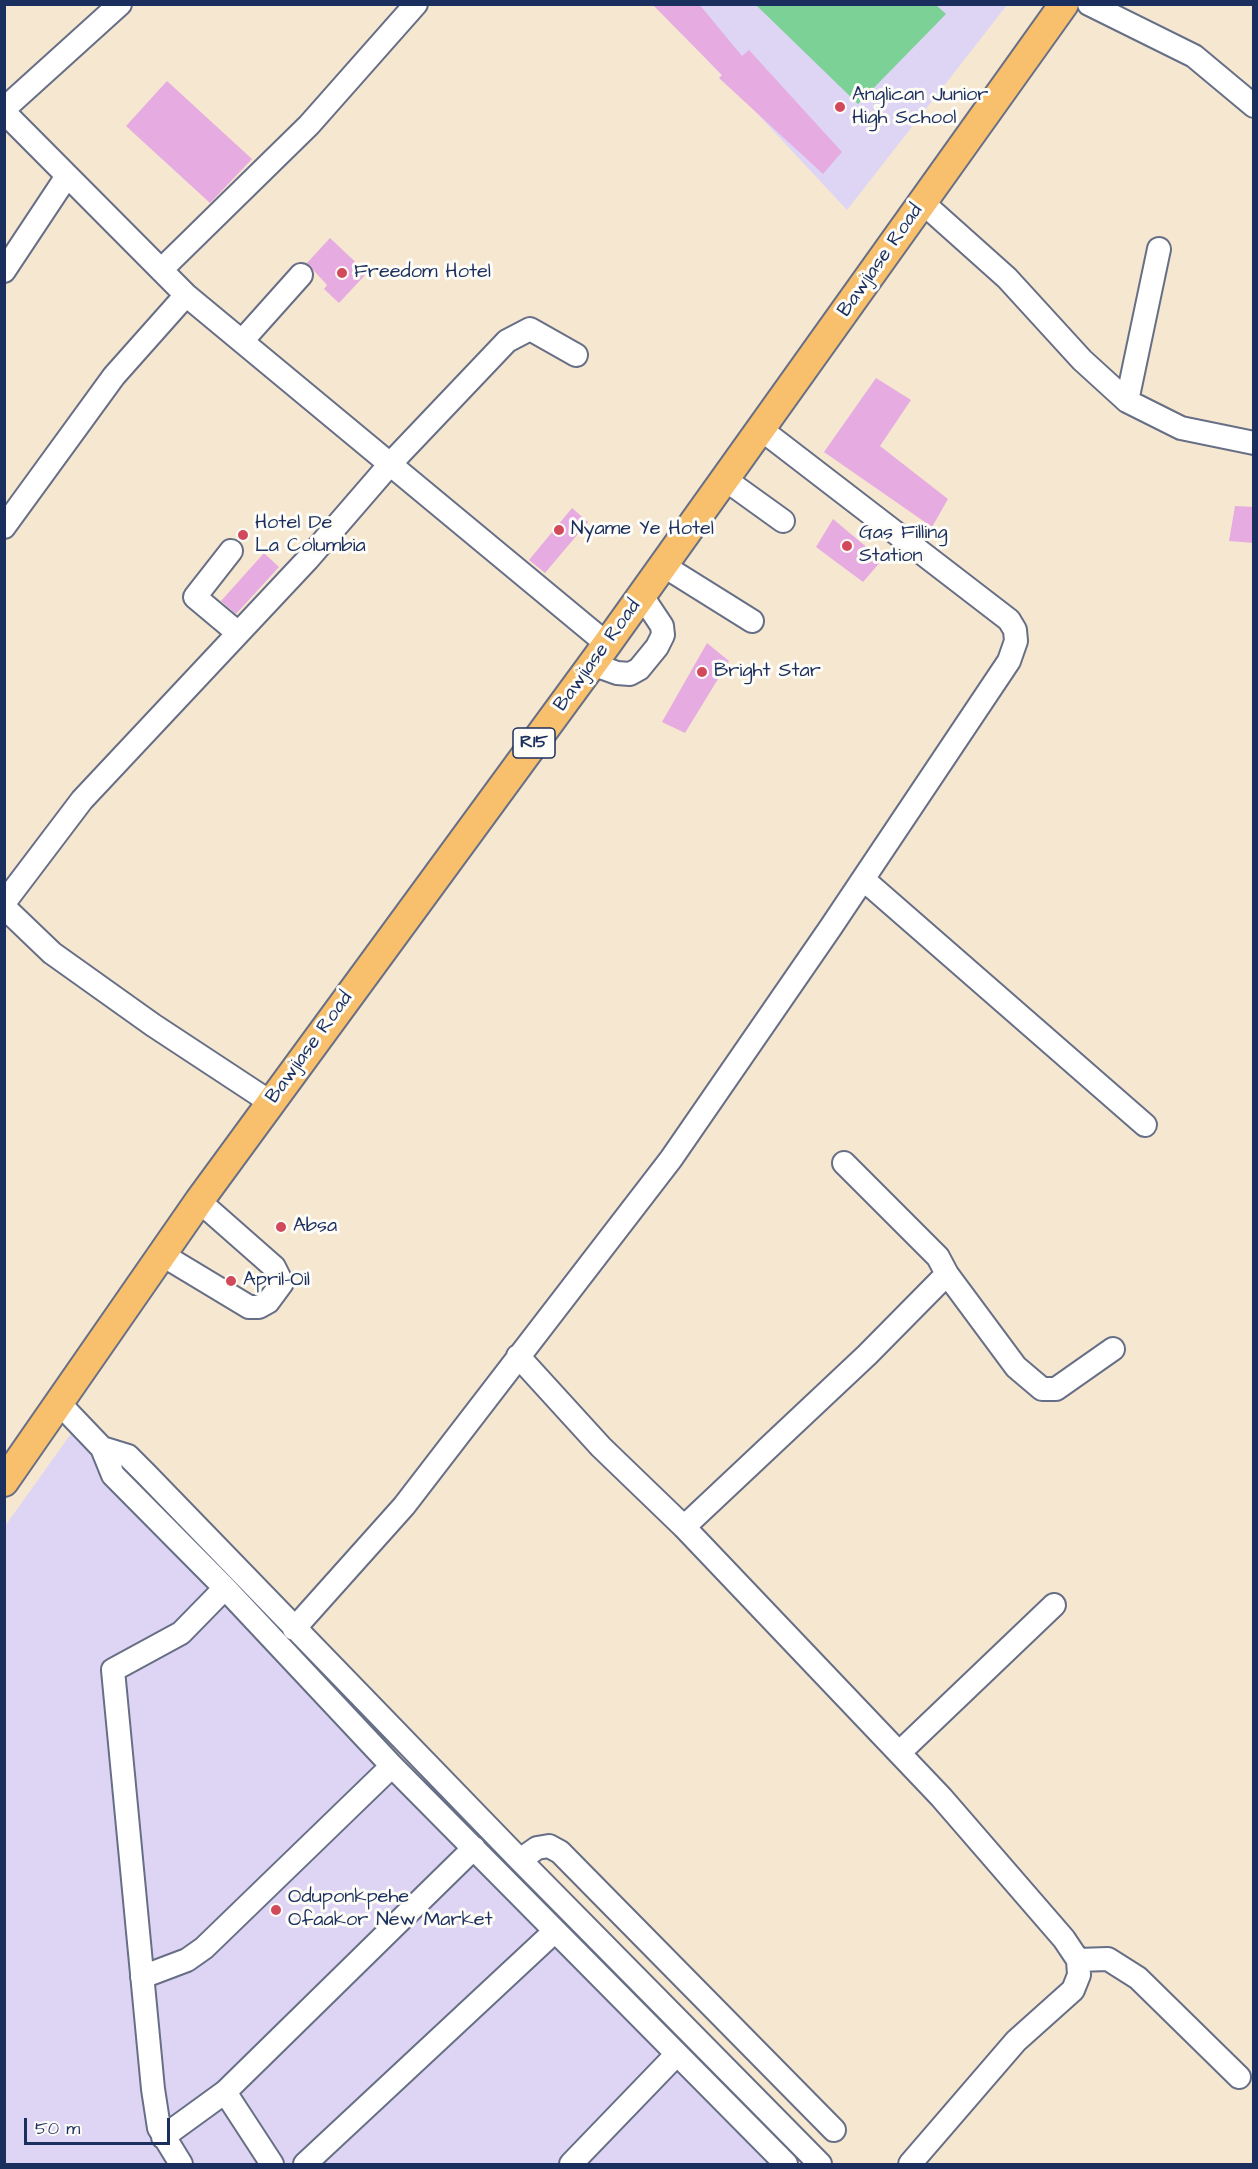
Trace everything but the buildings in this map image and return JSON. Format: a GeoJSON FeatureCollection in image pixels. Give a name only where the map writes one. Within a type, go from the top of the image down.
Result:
{"type":"FeatureCollection","features":[{"type":"Feature","properties":{"kind":"main road","name":"Bawjiase Road"},"geometry":{"type":"LineString","coordinates":[[4,1482],[60,1404],[161,1254],[270,1102],[664,566],[1064,4]]}},
{"type":"Feature","properties":{"kind":"street"},"geometry":{"type":"LineString","coordinates":[[120,4],[4,110],[186,295],[391,463],[617,673],[630,674],[639,669],[657,647],[663,635],[662,626],[642,596]]}},
{"type":"Feature","properties":{"kind":"street"},"geometry":{"type":"LineString","coordinates":[[161,270],[309,125],[416,4]]}},
{"type":"Feature","properties":{"kind":"street"},"geometry":{"type":"LineString","coordinates":[[1089,4],[1194,56],[1254,106]]}},
{"type":"Feature","properties":{"kind":"street"},"geometry":{"type":"LineString","coordinates":[[4,271],[67,176]]}},
{"type":"Feature","properties":{"kind":"street"},"geometry":{"type":"LineString","coordinates":[[922,202],[1007,278],[1082,360],[1127,401],[1181,428],[1254,443]]}},
{"type":"Feature","properties":{"kind":"street"},"geometry":{"type":"LineString","coordinates":[[1127,401],[1159,249]]}},
{"type":"Feature","properties":{"kind":"street"},"geometry":{"type":"LineString","coordinates":[[242,342],[301,275]]}},
{"type":"Feature","properties":{"kind":"street"},"geometry":{"type":"LineString","coordinates":[[4,527],[114,376],[186,295]]}},
{"type":"Feature","properties":{"kind":"street"},"geometry":{"type":"LineString","coordinates":[[270,1102],[153,1025],[52,952],[4,905],[82,800],[308,559],[391,463],[507,341],[530,329],[576,355]]}},
{"type":"Feature","properties":{"kind":"street"},"geometry":{"type":"LineString","coordinates":[[294,1629],[404,1506],[671,1159],[1009,661],[1016,641],[1015,630],[1009,620],[762,429]]}},
{"type":"Feature","properties":{"kind":"street"},"geometry":{"type":"LineString","coordinates":[[726,480],[783,521]]}},
{"type":"Feature","properties":{"kind":"street"},"geometry":{"type":"LineString","coordinates":[[231,551],[195,597],[238,633]]}},
{"type":"Feature","properties":{"kind":"street"},"geometry":{"type":"LineString","coordinates":[[664,566],[752,621]]}},
{"type":"Feature","properties":{"kind":"street"},"geometry":{"type":"LineString","coordinates":[[863,879],[1145,1125]]}},
{"type":"Feature","properties":{"kind":"street"},"geometry":{"type":"LineString","coordinates":[[844,1163],[938,1257],[947,1274],[1016,1367],[1042,1389],[1056,1389],[1113,1348]]}},
{"type":"Feature","properties":{"kind":"street"},"geometry":{"type":"LineString","coordinates":[[161,1254],[249,1306],[259,1307],[268,1302],[282,1282],[274,1267],[199,1202]]}},
{"type":"Feature","properties":{"kind":"street"},"geometry":{"type":"LineString","coordinates":[[684,1527],[867,1355],[947,1274]]}},
{"type":"Feature","properties":{"kind":"street"},"geometry":{"type":"LineString","coordinates":[[518,1356],[601,1447],[684,1527],[941,1797],[1064,1939],[1078,1960],[1079,1975],[1073,1990],[1016,2042],[910,2164]]}},
{"type":"Feature","properties":{"kind":"street"},"geometry":{"type":"LineString","coordinates":[[60,1404],[102,1448],[113,1475],[225,1588],[392,1766],[786,2164]]}},
{"type":"Feature","properties":{"kind":"street"},"geometry":{"type":"LineString","coordinates":[[102,1448],[128,1456],[294,1629],[820,2164]]}},
{"type":"Feature","properties":{"kind":"street"},"geometry":{"type":"LineString","coordinates":[[181,2164],[163,2137],[153,2089],[113,1670],[181,1633],[225,1588]]}},
{"type":"Feature","properties":{"kind":"street"},"geometry":{"type":"LineString","coordinates":[[899,1753],[1054,1605]]}},
{"type":"Feature","properties":{"kind":"street"},"geometry":{"type":"LineString","coordinates":[[142,1977],[187,1960],[204,1948],[392,1766]]}},
{"type":"Feature","properties":{"kind":"street"},"geometry":{"type":"LineString","coordinates":[[520,1860],[537,1848],[549,1846],[560,1852],[834,2130]]}},
{"type":"Feature","properties":{"kind":"street"},"geometry":{"type":"LineString","coordinates":[[163,2137],[225,2091],[474,1848]]}},
{"type":"Feature","properties":{"kind":"street"},"geometry":{"type":"LineString","coordinates":[[305,2164],[555,1931]]}},
{"type":"Feature","properties":{"kind":"street"},"geometry":{"type":"LineString","coordinates":[[1078,1960],[1108,1959],[1138,1978],[1239,2077]]}},
{"type":"Feature","properties":{"kind":"street"},"geometry":{"type":"LineString","coordinates":[[571,2164],[677,2054]]}},
{"type":"Feature","properties":{"kind":"street"},"geometry":{"type":"LineString","coordinates":[[225,2091],[272,2164]]}},
{"type":"Feature","properties":{"kind":"shaded area","name":"Anglican Junior High School"},"geometry":{"type":"Polygon","coordinates":[[[656,5],[1007,5],[847,210],[656,5]]]}},
{"type":"Feature","properties":{"kind":"shaded area","name":"Oduponkpehe Ofaakor New Market"},"geometry":{"type":"Polygon","coordinates":[[[78,1424],[792,2164],[5,2164],[5,1526],[78,1424]]]}},
{"type":"Feature","properties":{"kind":"green space"},"geometry":{"type":"Polygon","coordinates":[[[756,5],[936,5],[946,14],[858,104],[756,5]]]}},
{"type":"Feature","properties":{"kind":"place","name":"Anglican Junior High School"},"geometry":{"type":"Point","coordinates":[840,107]}},
{"type":"Feature","properties":{"kind":"place","name":"Freedom Hotel"},"geometry":{"type":"Point","coordinates":[342,273]}},
{"type":"Feature","properties":{"kind":"place","name":"Nyame Ye Hotel"},"geometry":{"type":"Point","coordinates":[559,530]}},
{"type":"Feature","properties":{"kind":"place","name":"Hotel De La Columbia"},"geometry":{"type":"Point","coordinates":[243,535]}},
{"type":"Feature","properties":{"kind":"place","name":"Gas Filling Station"},"geometry":{"type":"Point","coordinates":[847,546]}},
{"type":"Feature","properties":{"kind":"place","name":"Bright Star"},"geometry":{"type":"Point","coordinates":[702,672]}},
{"type":"Feature","properties":{"kind":"place","name":"Absa"},"geometry":{"type":"Point","coordinates":[281,1227]}},
{"type":"Feature","properties":{"kind":"place","name":"April-Oil"},"geometry":{"type":"Point","coordinates":[231,1281]}},
{"type":"Feature","properties":{"kind":"place","name":"Oduponkpehe Ofaakor New Market"},"geometry":{"type":"Point","coordinates":[276,1910]}}]}
